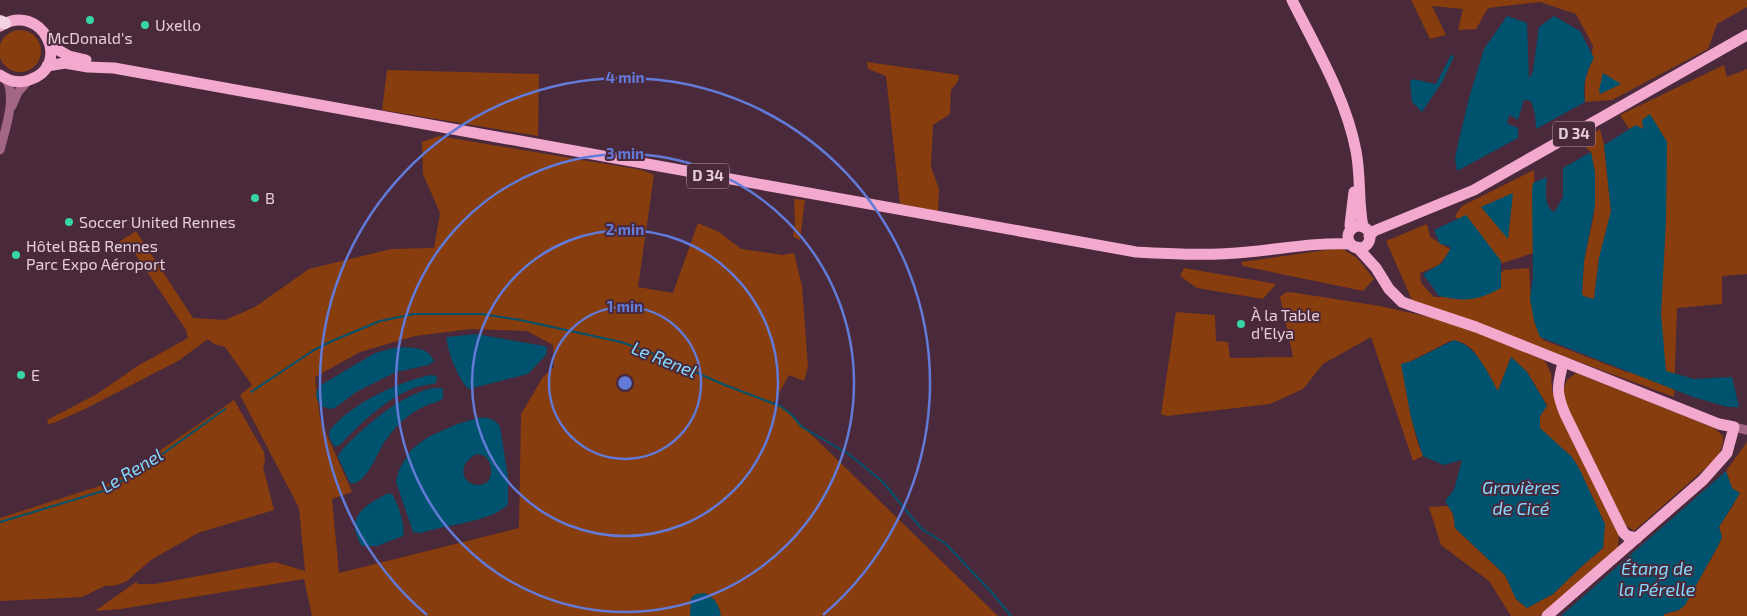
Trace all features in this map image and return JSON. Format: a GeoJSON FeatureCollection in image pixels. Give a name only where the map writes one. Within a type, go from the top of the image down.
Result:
{"type":"FeatureCollection","features":[{"type":"Feature","properties":{"kind":"main road"},"geometry":{"type":"LineString","coordinates":[[1292,0],[1341,103],[1356,151],[1360,210],[1359,236],[1389,289],[1402,302],[1476,327],[1719,424],[1734,427],[1727,453],[1714,469],[1629,546],[1619,552],[1547,616]]}},
{"type":"Feature","properties":{"kind":"main road"},"geometry":{"type":"LineString","coordinates":[[2,23],[23,19],[36,24],[46,33],[50,46],[50,58],[47,66],[37,77],[28,81],[14,82],[3,77]]}},
{"type":"Feature","properties":{"kind":"main road","name":"D 34"},"geometry":{"type":"LineString","coordinates":[[47,66],[65,63],[88,67],[114,68],[1109,248],[1161,254],[1216,254],[1273,250],[1359,236],[1374,232],[1449,202],[1502,176],[1747,35]]}},
{"type":"Feature","properties":{"kind":"main road","name":"D 34"},"geometry":{"type":"LineString","coordinates":[[50,46],[69,56],[114,68]]}},
{"type":"Feature","properties":{"kind":"main road"},"geometry":{"type":"LineString","coordinates":[[1563,362],[1558,390],[1560,401],[1623,532],[1627,536],[1637,538]]}},
{"type":"Feature","properties":{"kind":"main road"},"geometry":{"type":"LineString","coordinates":[[1619,552],[1623,540],[1623,532]]}},
{"type":"Feature","properties":{"kind":"street"},"geometry":{"type":"LineString","coordinates":[[0,150],[11,96],[9,86],[3,77]]}},
{"type":"Feature","properties":{"kind":"street"},"geometry":{"type":"LineString","coordinates":[[7,118],[18,92],[28,81]]}},
{"type":"Feature","properties":{"kind":"street"},"geometry":{"type":"LineString","coordinates":[[1734,427],[1747,430]]}},
{"type":"Feature","properties":{"kind":"shaded area"},"geometry":{"type":"Polygon","coordinates":[[[1411,0],[1747,0],[1747,7],[1717,24],[1708,49],[1612,100],[1585,102],[1585,81],[1593,46],[1576,14],[1540,2],[1488,8],[1476,29],[1458,30],[1463,9],[1432,6],[1446,35],[1430,39],[1411,0]]]}},
{"type":"Feature","properties":{"kind":"shaded area"},"geometry":{"type":"Polygon","coordinates":[[[16,30],[24,30],[35,36],[41,51],[35,66],[24,72],[16,72],[5,66],[-1,55],[-1,47],[5,36],[16,30]]]}},
{"type":"Feature","properties":{"kind":"shaded area"},"geometry":{"type":"Polygon","coordinates":[[[867,62],[959,75],[958,81],[951,90],[950,114],[933,125],[931,167],[939,189],[938,211],[900,204],[886,76],[868,69],[867,62]]]}},
{"type":"Feature","properties":{"kind":"shaded area"},"geometry":{"type":"Polygon","coordinates":[[[1724,65],[1727,77],[1747,69],[1747,274],[1722,276],[1722,304],[1677,308],[1674,397],[1412,300],[1386,241],[1427,224],[1430,237],[1451,250],[1439,265],[1420,273],[1421,283],[1434,297],[1481,297],[1504,270],[1529,268],[1531,302],[1543,340],[1629,373],[1637,327],[1646,154],[1620,115],[1724,65]]]}},
{"type":"Feature","properties":{"kind":"shaded area"},"geometry":{"type":"Polygon","coordinates":[[[387,70],[539,74],[538,136],[382,110],[387,70]]]}},
{"type":"Feature","properties":{"kind":"shaded area"},"geometry":{"type":"Polygon","coordinates":[[[1600,129],[1604,145],[1611,211],[1599,258],[1594,300],[1582,296],[1584,261],[1594,214],[1595,173],[1591,152],[1581,143],[1600,129]]]}},
{"type":"Feature","properties":{"kind":"shaded area"},"geometry":{"type":"Polygon","coordinates":[[[439,136],[642,170],[654,175],[638,287],[673,293],[698,223],[719,232],[741,249],[782,255],[794,253],[802,286],[808,367],[804,381],[789,375],[773,404],[782,406],[998,616],[312,616],[304,579],[121,609],[95,611],[136,582],[138,584],[155,584],[275,562],[305,571],[299,508],[240,395],[252,385],[225,347],[214,344],[208,339],[178,361],[87,408],[48,424],[47,420],[97,394],[139,365],[188,338],[186,330],[132,249],[117,243],[136,231],[193,318],[225,320],[255,307],[309,269],[391,249],[434,248],[440,213],[423,174],[422,142],[439,136]],[[471,329],[415,336],[360,352],[315,377],[320,419],[352,492],[332,499],[339,573],[519,528],[521,414],[543,377],[554,367],[553,345],[527,331],[471,329]]]}},
{"type":"Feature","properties":{"kind":"shaded area"},"geometry":{"type":"Polygon","coordinates":[[[1534,170],[1537,252],[1496,265],[1455,216],[1462,206],[1534,170]]]}},
{"type":"Feature","properties":{"kind":"shaded area"},"geometry":{"type":"Polygon","coordinates":[[[794,199],[805,200],[800,240],[793,237],[795,223],[794,199]]]}},
{"type":"Feature","properties":{"kind":"shaded area"},"geometry":{"type":"Polygon","coordinates":[[[1341,248],[1357,258],[1374,279],[1363,291],[1243,266],[1241,262],[1341,248]]]}},
{"type":"Feature","properties":{"kind":"shaded area"},"geometry":{"type":"Polygon","coordinates":[[[1184,268],[1276,284],[1263,299],[1197,288],[1180,276],[1184,268]]]}},
{"type":"Feature","properties":{"kind":"shaded area"},"geometry":{"type":"Polygon","coordinates":[[[1290,292],[1380,306],[1438,319],[1491,337],[1545,361],[1551,373],[1552,390],[1559,413],[1619,531],[1618,547],[1540,616],[1511,616],[1489,581],[1441,545],[1429,507],[1448,506],[1453,514],[1455,528],[1505,575],[1516,599],[1527,608],[1553,594],[1603,548],[1605,524],[1590,492],[1540,428],[1540,416],[1547,405],[1527,372],[1511,357],[1498,391],[1474,351],[1464,343],[1450,341],[1407,363],[1412,422],[1423,456],[1413,461],[1371,337],[1323,364],[1303,389],[1270,404],[1167,416],[1161,414],[1176,312],[1215,315],[1216,341],[1228,342],[1230,358],[1293,357],[1280,297],[1290,292]]]}},
{"type":"Feature","properties":{"kind":"shaded area"},"geometry":{"type":"Polygon","coordinates":[[[1576,373],[1714,428],[1723,436],[1721,448],[1715,460],[1634,531],[1623,524],[1568,412],[1563,391],[1567,380],[1576,373]]]}},
{"type":"Feature","properties":{"kind":"shaded area"},"geometry":{"type":"Polygon","coordinates":[[[234,400],[264,452],[265,460],[263,467],[274,510],[198,533],[151,560],[127,581],[117,585],[105,586],[82,597],[0,601],[0,518],[115,481],[234,400]]]}},
{"type":"Feature","properties":{"kind":"shaded area"},"geometry":{"type":"Polygon","coordinates":[[[1747,442],[1747,616],[1664,616],[1664,614],[1679,610],[1685,605],[1717,548],[1722,537],[1719,527],[1734,504],[1732,488],[1726,471],[1747,442]]]}},
{"type":"Feature","properties":{"kind":"water"},"geometry":{"type":"Polygon","coordinates":[[[1507,16],[1527,23],[1529,79],[1533,71],[1539,27],[1554,16],[1580,31],[1594,58],[1585,79],[1585,102],[1536,129],[1535,114],[1531,101],[1524,100],[1518,120],[1510,115],[1507,121],[1508,124],[1518,128],[1518,138],[1457,171],[1455,159],[1459,140],[1484,49],[1507,16]]]}},
{"type":"Feature","properties":{"kind":"water"},"geometry":{"type":"Polygon","coordinates":[[[1451,55],[1454,56],[1442,82],[1422,112],[1412,102],[1410,81],[1413,79],[1436,84],[1451,55]]]}},
{"type":"Feature","properties":{"kind":"water"},"geometry":{"type":"Polygon","coordinates":[[[1603,73],[1621,84],[1600,94],[1599,90],[1603,73]]]}},
{"type":"Feature","properties":{"kind":"water"},"geometry":{"type":"Polygon","coordinates":[[[1650,114],[1667,142],[1666,221],[1661,314],[1666,371],[1694,379],[1732,377],[1739,407],[1728,407],[1693,397],[1540,337],[1534,321],[1530,299],[1533,277],[1533,183],[1547,177],[1546,200],[1553,212],[1555,211],[1563,197],[1563,168],[1591,152],[1595,173],[1595,205],[1584,261],[1582,293],[1583,296],[1594,299],[1599,258],[1611,211],[1604,145],[1636,125],[1643,129],[1642,120],[1650,114]]]}},
{"type":"Feature","properties":{"kind":"water"},"geometry":{"type":"Polygon","coordinates":[[[1513,193],[1508,239],[1481,207],[1513,193]]]}},
{"type":"Feature","properties":{"kind":"water"},"geometry":{"type":"Polygon","coordinates":[[[1466,215],[1501,261],[1501,288],[1485,296],[1464,300],[1439,296],[1423,274],[1442,263],[1451,248],[1440,244],[1434,230],[1466,215]]]}},
{"type":"Feature","properties":{"kind":"water"},"geometry":{"type":"Polygon","coordinates":[[[476,334],[544,346],[547,347],[546,355],[528,374],[469,389],[461,380],[454,364],[448,348],[447,337],[476,334]]]}},
{"type":"Feature","properties":{"kind":"water","name":"Gravières de Cicé"},"geometry":{"type":"Polygon","coordinates":[[[1454,340],[1462,343],[1475,354],[1498,391],[1511,357],[1527,372],[1547,406],[1540,416],[1540,428],[1572,457],[1605,524],[1603,548],[1553,594],[1527,608],[1516,599],[1505,575],[1455,528],[1453,514],[1445,501],[1454,490],[1462,460],[1443,465],[1423,456],[1411,418],[1401,364],[1412,361],[1454,340]]]}},
{"type":"Feature","properties":{"kind":"water"},"geometry":{"type":"Polygon","coordinates":[[[398,347],[424,350],[434,361],[429,365],[396,372],[356,392],[335,408],[330,409],[321,406],[316,396],[321,385],[375,353],[398,347]]]}},
{"type":"Feature","properties":{"kind":"water"},"geometry":{"type":"Polygon","coordinates":[[[430,375],[436,376],[436,383],[417,387],[395,397],[366,420],[340,445],[335,447],[331,441],[330,430],[350,411],[389,389],[430,375]]]}},
{"type":"Feature","properties":{"kind":"water"},"geometry":{"type":"Polygon","coordinates":[[[433,388],[443,388],[443,398],[417,410],[400,423],[383,444],[365,475],[355,483],[350,483],[338,457],[347,445],[390,408],[414,394],[433,388]]]}},
{"type":"Feature","properties":{"kind":"water"},"geometry":{"type":"Polygon","coordinates":[[[477,418],[487,418],[498,424],[508,477],[508,504],[501,510],[480,519],[421,533],[413,532],[396,482],[399,470],[412,449],[428,437],[477,418]],[[477,454],[469,459],[465,466],[463,472],[465,477],[474,485],[488,482],[491,475],[489,462],[485,456],[477,454]]]}},
{"type":"Feature","properties":{"kind":"water","name":"Étang de la Pérelle"},"geometry":{"type":"Polygon","coordinates":[[[1726,471],[1732,488],[1740,493],[1719,527],[1722,537],[1719,544],[1685,605],[1679,610],[1664,614],[1664,616],[1561,616],[1726,471]]]}},
{"type":"Feature","properties":{"kind":"water"},"geometry":{"type":"Polygon","coordinates":[[[389,493],[393,495],[399,510],[404,532],[403,536],[377,546],[362,546],[355,527],[356,519],[365,507],[389,493]]]}},
{"type":"Feature","properties":{"kind":"water"},"geometry":{"type":"Polygon","coordinates":[[[705,593],[716,602],[721,616],[690,616],[691,598],[696,594],[705,593]]]}},
{"type":"Feature","properties":{"kind":"waterway","name":"Le Renel"},"geometry":{"type":"LineString","coordinates":[[251,392],[314,350],[332,341],[380,321],[414,314],[482,314],[520,320],[621,342],[780,406],[790,413],[802,427],[850,455],[883,482],[922,529],[946,544],[1011,616]]}},
{"type":"Feature","properties":{"kind":"waterway","name":"Le Renel"},"geometry":{"type":"LineString","coordinates":[[0,522],[103,491],[136,473],[225,409]]}},
{"type":"Feature","properties":{"kind":"place","name":"McDonald's"},"geometry":{"type":"Point","coordinates":[90,20]}},
{"type":"Feature","properties":{"kind":"place","name":"Uxello"},"geometry":{"type":"Point","coordinates":[145,25]}},
{"type":"Feature","properties":{"kind":"place","name":"B"},"geometry":{"type":"Point","coordinates":[255,198]}},
{"type":"Feature","properties":{"kind":"place","name":"Soccer United Rennes"},"geometry":{"type":"Point","coordinates":[69,222]}},
{"type":"Feature","properties":{"kind":"place","name":"Hôtel B&B Rennes Parc Expo Aéroport"},"geometry":{"type":"Point","coordinates":[16,255]}},
{"type":"Feature","properties":{"kind":"place","name":"À la Table d’Elya"},"geometry":{"type":"Point","coordinates":[1241,324]}},
{"type":"Feature","properties":{"kind":"place","name":"E"},"geometry":{"type":"Point","coordinates":[21,375]}}]}
